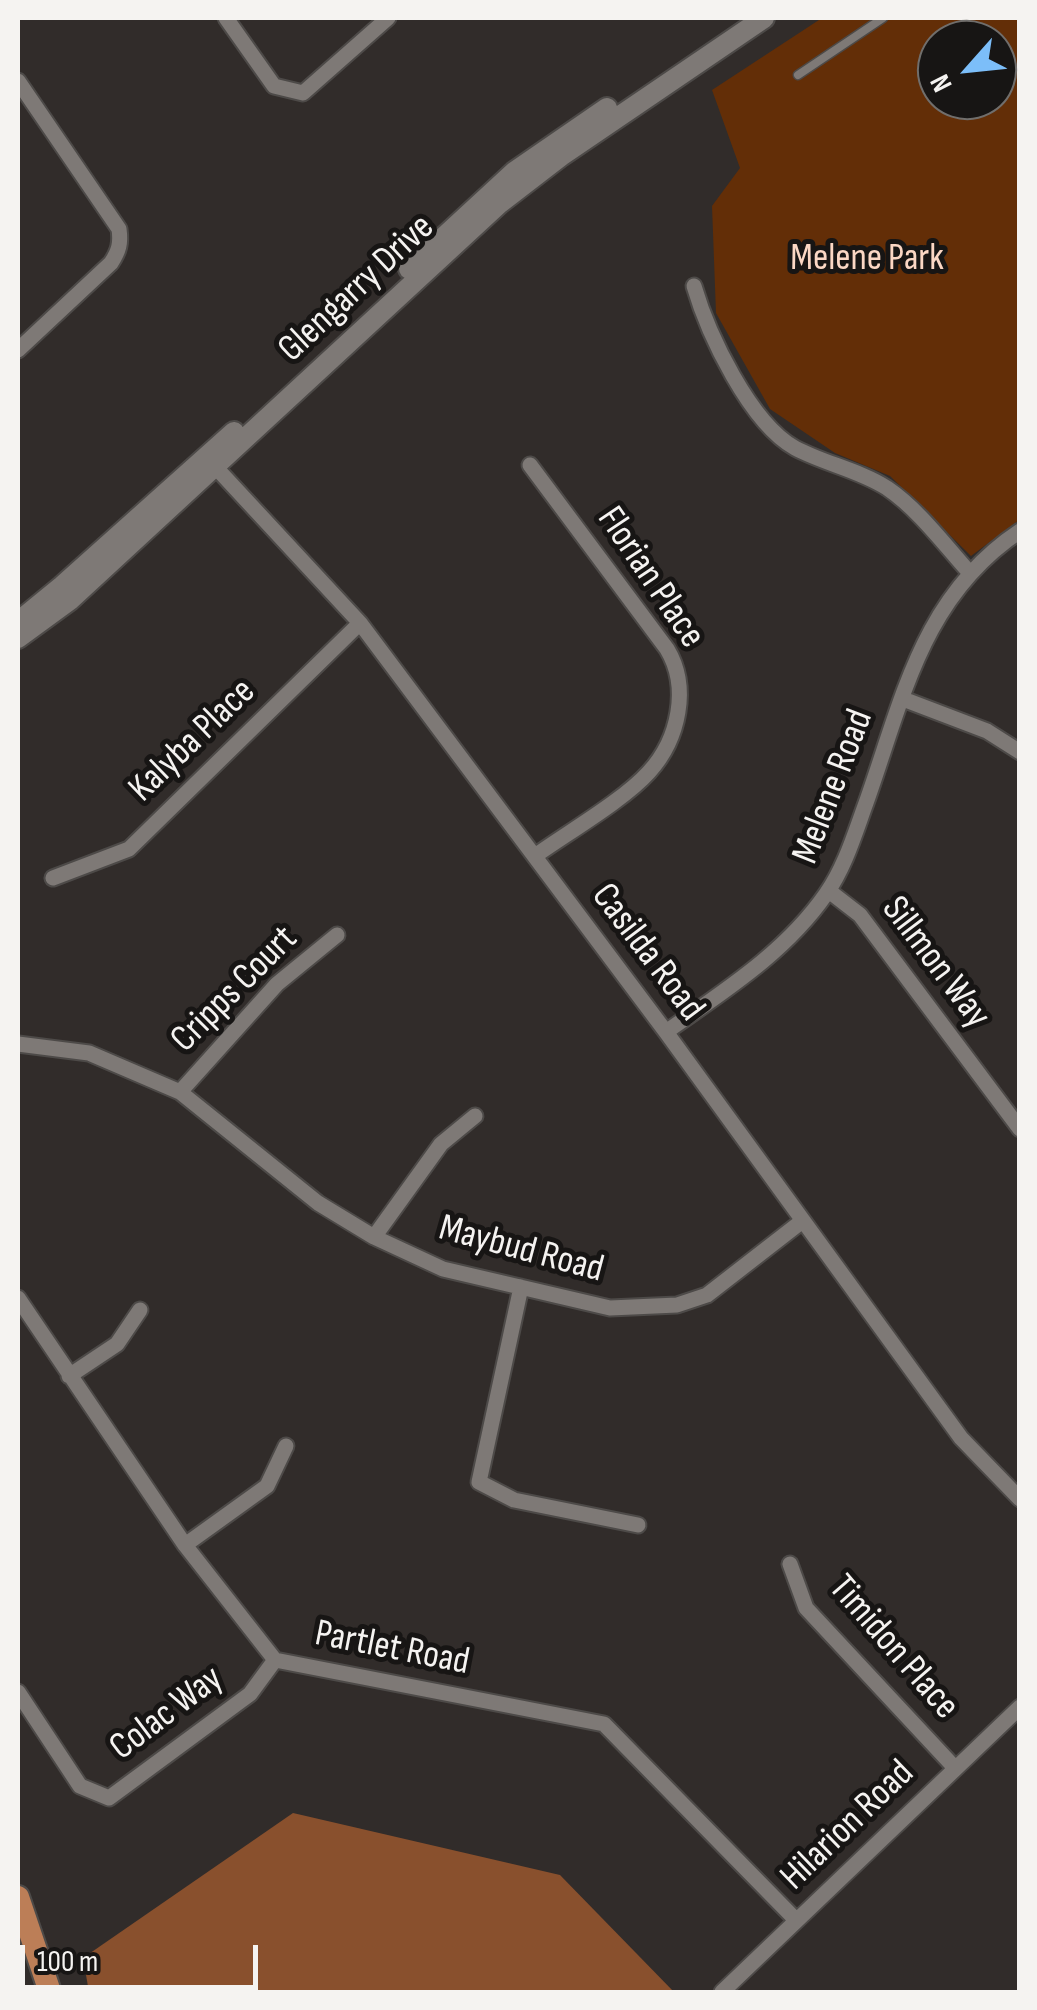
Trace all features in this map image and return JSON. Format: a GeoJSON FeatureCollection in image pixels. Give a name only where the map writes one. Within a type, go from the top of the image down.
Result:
{"type":"FeatureCollection","features":[{"type":"Feature","properties":{"kind":"main road","name":"Glengarry Drive"},"geometry":{"type":"LineString","coordinates":[[18,622],[211,462],[500,203],[738,22],[764,18]]}},
{"type":"Feature","properties":{"kind":"main road","name":"Glengarry Drive"},"geometry":{"type":"LineString","coordinates":[[18,638],[70,600],[211,462]]}},
{"type":"Feature","properties":{"kind":"main road"},"geometry":{"type":"LineString","coordinates":[[18,1897],[50,1992]]}},
{"type":"Feature","properties":{"kind":"street"},"geometry":{"type":"LineString","coordinates":[[226,18],[274,86],[303,93],[388,18]]}},
{"type":"Feature","properties":{"kind":"street"},"geometry":{"type":"LineString","coordinates":[[18,81],[119,229],[121,239],[112,263],[18,350]]}},
{"type":"Feature","properties":{"kind":"street"},"geometry":{"type":"LineString","coordinates":[[694,286],[704,322],[727,366],[780,438],[890,490],[969,572]]}},
{"type":"Feature","properties":{"kind":"street","name":"Casilda Road"},"geometry":{"type":"LineString","coordinates":[[211,462],[360,623],[666,1032],[960,1438],[1020,1500]]}},
{"type":"Feature","properties":{"kind":"street","name":"Florian Place"},"geometry":{"type":"LineString","coordinates":[[530,465],[667,648],[676,663],[680,683],[676,723],[648,773],[535,856]]}},
{"type":"Feature","properties":{"kind":"street","name":"Melene Road"},"geometry":{"type":"LineString","coordinates":[[666,1032],[765,961],[790,938],[828,891],[850,848],[931,625],[969,572],[1020,531]]}},
{"type":"Feature","properties":{"kind":"street","name":"Kalyba Place"},"geometry":{"type":"LineString","coordinates":[[53,878],[129,849],[360,623]]}},
{"type":"Feature","properties":{"kind":"street"},"geometry":{"type":"LineString","coordinates":[[903,699],[987,731],[1020,752]]}},
{"type":"Feature","properties":{"kind":"street","name":"Sillmon Way"},"geometry":{"type":"LineString","coordinates":[[828,891],[860,915],[1020,1130]]}},
{"type":"Feature","properties":{"kind":"street","name":"Cripps Court"},"geometry":{"type":"LineString","coordinates":[[180,1092],[277,984],[337,935]]}},
{"type":"Feature","properties":{"kind":"street","name":"Maybud Road"},"geometry":{"type":"LineString","coordinates":[[18,1044],[89,1053],[180,1092],[318,1203],[374,1237],[442,1269],[521,1288],[610,1308],[677,1306],[707,1296],[801,1222]]}},
{"type":"Feature","properties":{"kind":"street"},"geometry":{"type":"LineString","coordinates":[[374,1237],[441,1144],[476,1116]]}},
{"type":"Feature","properties":{"kind":"street"},"geometry":{"type":"LineString","coordinates":[[521,1288],[479,1482],[514,1500],[638,1525]]}},
{"type":"Feature","properties":{"kind":"street","name":"Partlet Road"},"geometry":{"type":"LineString","coordinates":[[18,1298],[185,1545],[274,1660],[604,1724],[796,1920]]}},
{"type":"Feature","properties":{"kind":"street"},"geometry":{"type":"LineString","coordinates":[[69,1376],[117,1344],[140,1310]]}},
{"type":"Feature","properties":{"kind":"street"},"geometry":{"type":"LineString","coordinates":[[185,1545],[267,1486],[286,1446]]}},
{"type":"Feature","properties":{"kind":"street","name":"Timidon Place"},"geometry":{"type":"LineString","coordinates":[[790,1564],[806,1608],[956,1768]]}},
{"type":"Feature","properties":{"kind":"street","name":"Colac Way"},"geometry":{"type":"LineString","coordinates":[[18,1692],[80,1786],[109,1798],[250,1694],[274,1660]]}},
{"type":"Feature","properties":{"kind":"street","name":"Hilarion Road"},"geometry":{"type":"LineString","coordinates":[[722,1992],[1020,1708]]}},
{"type":"Feature","properties":{"kind":"lane"},"geometry":{"type":"LineString","coordinates":[[798,74],[882,18]]}},
{"type":"Feature","properties":{"kind":"green space","name":"Melene Park"},"geometry":{"type":"Polygon","coordinates":[[[822,18],[1019,18],[1019,520],[971,556],[890,476],[835,453],[770,409],[716,313],[712,206],[740,168],[712,90],[822,18]]]}},
{"type":"Feature","properties":{"kind":"shaded area"},"geometry":{"type":"Polygon","coordinates":[[[293,1813],[560,1875],[674,1992],[89,1992],[83,1958],[293,1813]]]}}]}
